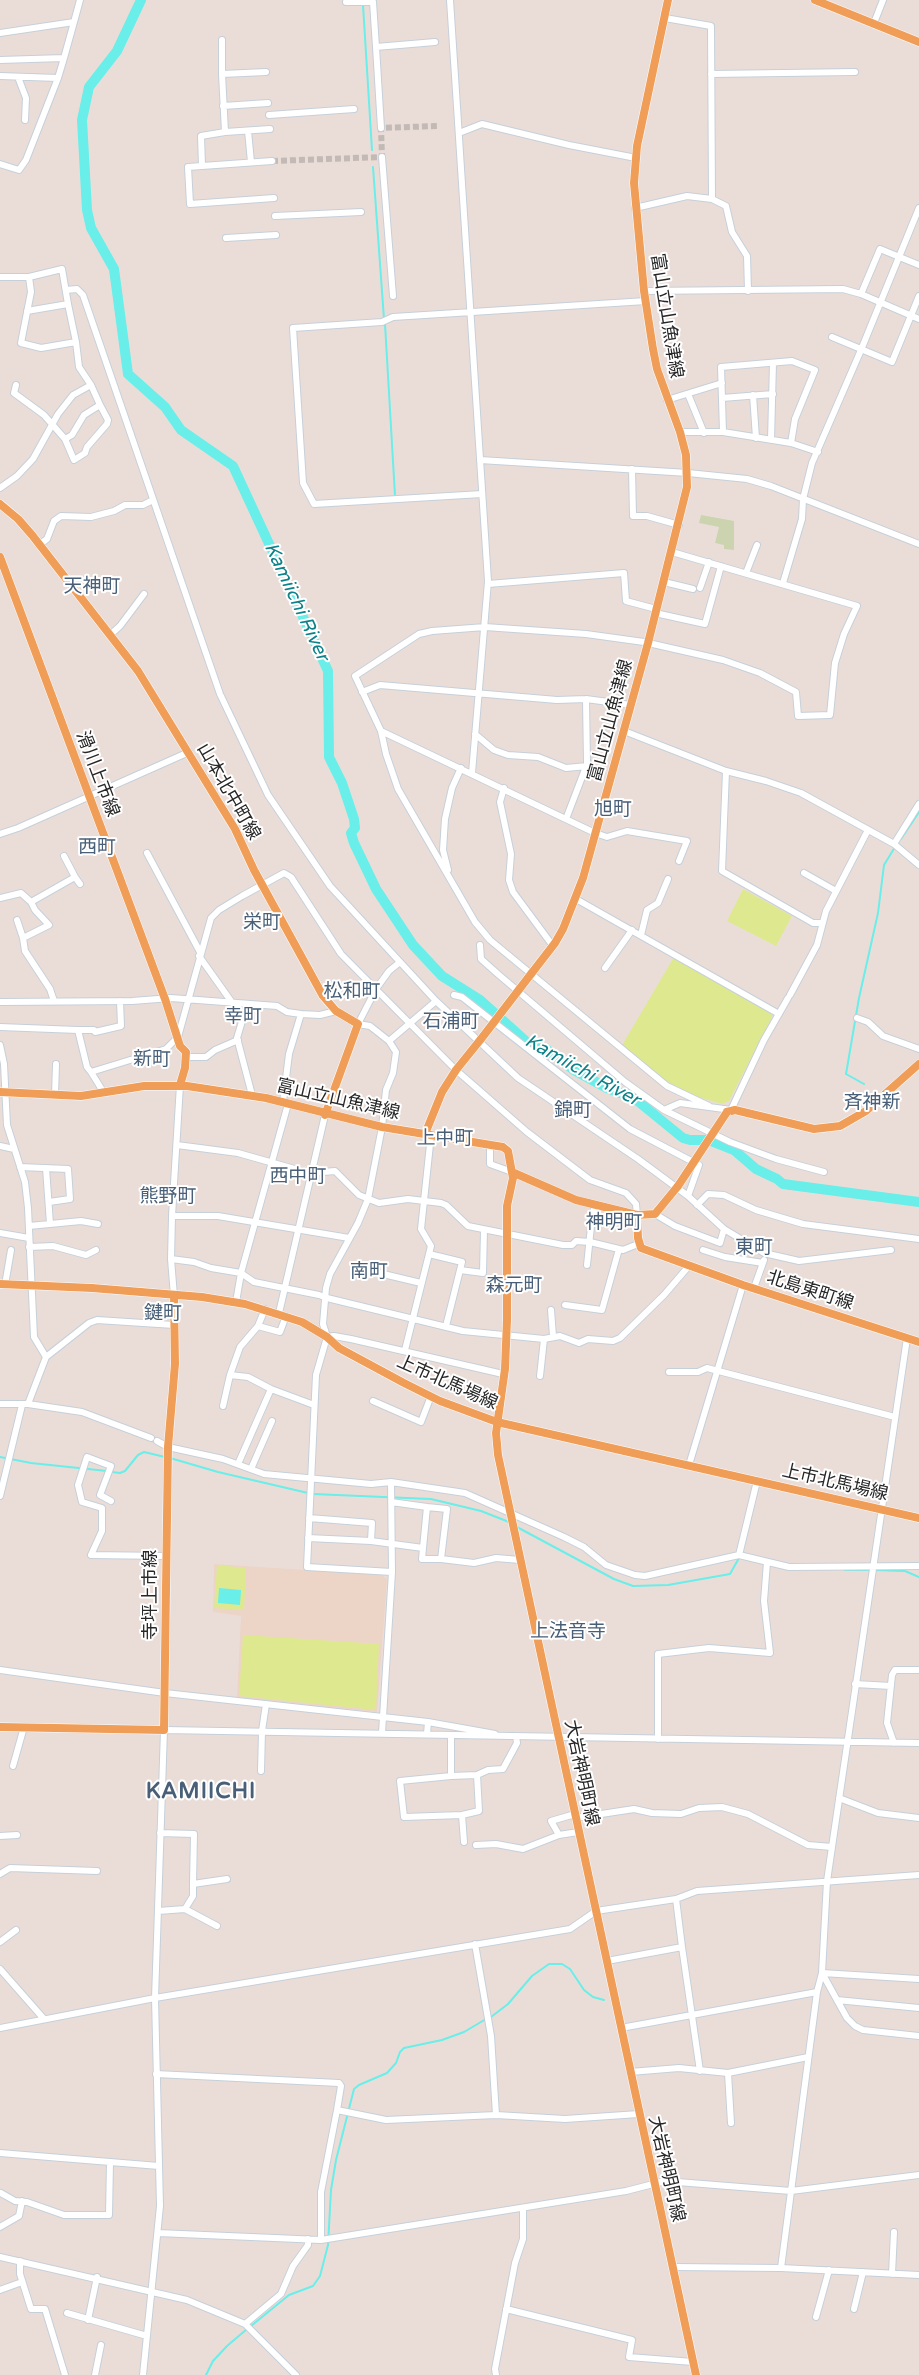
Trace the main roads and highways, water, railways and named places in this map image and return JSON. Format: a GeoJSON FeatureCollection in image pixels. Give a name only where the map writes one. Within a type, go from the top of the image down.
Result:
{"type":"FeatureCollection","features":[{"type":"Feature","properties":{"kind":"main road","name":"富山立山魚津線"},"geometry":{"type":"LineString","coordinates":[[3,1092],[80,1096],[144,1086],[180,1085],[252,1096],[382,1127],[428,1134],[442,1092],[456,1070],[554,946],[576,899],[648,643],[686,495],[688,473],[680,432],[657,369],[644,291],[635,208],[636,158],[668,0]]}},
{"type":"Feature","properties":{"kind":"main road"},"geometry":{"type":"LineString","coordinates":[[815,0],[919,42]]}},
{"type":"Feature","properties":{"kind":"main road","name":"山本北中町線"},"geometry":{"type":"LineString","coordinates":[[0,504],[18,519],[40,545],[138,671],[189,752],[234,829],[323,996],[336,1011],[358,1024],[325,1114]]}},
{"type":"Feature","properties":{"kind":"main road","name":"滑川上市線"},"geometry":{"type":"LineString","coordinates":[[0,557],[187,1057],[180,1085]]}},
{"type":"Feature","properties":{"kind":"main road"},"geometry":{"type":"LineString","coordinates":[[428,1134],[503,1147],[508,1151],[512,1172],[554,1192],[595,1205],[637,1215],[655,1214],[677,1188],[729,1111],[814,1129],[840,1126],[866,1111],[919,1064]]}},
{"type":"Feature","properties":{"kind":"main road","name":"大岩神明町線"},"geometry":{"type":"LineString","coordinates":[[512,1172],[507,1206],[506,1335],[498,1422],[498,1455],[557,1737],[696,2375]]}},
{"type":"Feature","properties":{"kind":"main road","name":"北島東町線"},"geometry":{"type":"LineString","coordinates":[[637,1215],[638,1244],[641,1248],[744,1286],[919,1342]]}},
{"type":"Feature","properties":{"kind":"main road","name":"上市北馬場線"},"geometry":{"type":"LineString","coordinates":[[3,1284],[92,1288],[236,1302],[265,1309],[282,1314],[327,1337],[339,1348],[431,1396],[498,1422],[919,1518]]}},
{"type":"Feature","properties":{"kind":"main road","name":"寺坪上市線"},"geometry":{"type":"LineString","coordinates":[[0,1727],[164,1730],[168,1447],[175,1364],[174,1296]]}},
{"type":"Feature","properties":{"kind":"water"},"geometry":{"type":"Polygon","coordinates":[[[219,1588],[241,1590],[240,1605],[218,1603],[219,1588]]]}},
{"type":"Feature","properties":{"kind":"waterway","name":"Kamiichi River"},"geometry":{"type":"LineString","coordinates":[[141,0],[117,51],[89,87],[82,120],[87,210],[91,228],[114,269],[128,374],[165,407],[181,430],[233,466],[328,671],[329,757],[342,783],[354,819],[355,828],[351,833],[354,843],[376,889],[413,945],[442,976],[480,1000],[530,1045],[546,1049],[574,1070],[607,1088],[634,1098],[683,1138],[709,1140],[734,1150],[756,1169],[783,1184],[919,1202]]}},
{"type":"Feature","properties":{"kind":"waterway"},"geometry":{"type":"LineString","coordinates":[[363,5],[372,150]]}},
{"type":"Feature","properties":{"kind":"waterway"},"geometry":{"type":"LineString","coordinates":[[373,167],[384,319]]}},
{"type":"Feature","properties":{"kind":"waterway"},"geometry":{"type":"LineString","coordinates":[[385,324],[395,496]]}},
{"type":"Feature","properties":{"kind":"waterway"},"geometry":{"type":"LineString","coordinates":[[901,839],[919,812]]}},
{"type":"Feature","properties":{"kind":"waterway"},"geometry":{"type":"LineString","coordinates":[[864,1084],[846,1074],[859,998],[878,913],[884,865],[895,847]]}},
{"type":"Feature","properties":{"kind":"waterway"},"geometry":{"type":"LineString","coordinates":[[112,1472],[120,1473],[125,1471],[138,1455],[144,1452],[165,1457]]}},
{"type":"Feature","properties":{"kind":"waterway"},"geometry":{"type":"LineString","coordinates":[[0,1457],[31,1463],[107,1471]]}},
{"type":"Feature","properties":{"kind":"waterway"},"geometry":{"type":"LineString","coordinates":[[170,1458],[218,1472],[308,1493]]}},
{"type":"Feature","properties":{"kind":"waterway"},"geometry":{"type":"LineString","coordinates":[[313,1494],[431,1499],[481,1511],[509,1522]]}},
{"type":"Feature","properties":{"kind":"waterway"},"geometry":{"type":"LineString","coordinates":[[515,1526],[614,1579],[633,1586],[668,1585],[730,1574],[739,1558]]}},
{"type":"Feature","properties":{"kind":"waterway"},"geometry":{"type":"LineString","coordinates":[[845,1570],[870,1570]]}},
{"type":"Feature","properties":{"kind":"waterway"},"geometry":{"type":"LineString","coordinates":[[875,1570],[905,1571],[919,1577]]}},
{"type":"Feature","properties":{"kind":"waterway"},"geometry":{"type":"LineString","coordinates":[[491,2017],[508,2004],[532,1976],[549,1964],[562,1964],[570,1969],[584,1990],[593,1997],[604,2000]]}},
{"type":"Feature","properties":{"kind":"waterway"},"geometry":{"type":"LineString","coordinates":[[251,2326],[289,2295],[313,2286],[320,2276],[328,2245],[331,2190],[336,2160],[354,2089],[387,2073],[396,2063],[400,2052],[404,2048],[442,2040],[464,2032],[486,2019]]}},
{"type":"Feature","properties":{"kind":"waterway"},"geometry":{"type":"LineString","coordinates":[[206,2375],[213,2361],[247,2329]]}},
{"type":"Feature","properties":{"kind":"tunnel"},"geometry":{"type":"LineString","coordinates":[[272,161],[382,157],[381,128],[437,126]]}},
{"type":"Feature","properties":{"kind":"district","name":"天神町"},"geometry":{"type":"Point","coordinates":[92,587]}},
{"type":"Feature","properties":{"kind":"district","name":"旭町"},"geometry":{"type":"Point","coordinates":[613,810]}},
{"type":"Feature","properties":{"kind":"district","name":"西町"},"geometry":{"type":"Point","coordinates":[97,848]}},
{"type":"Feature","properties":{"kind":"district","name":"栄町"},"geometry":{"type":"Point","coordinates":[262,923]}},
{"type":"Feature","properties":{"kind":"district","name":"松和町"},"geometry":{"type":"Point","coordinates":[352,992]}},
{"type":"Feature","properties":{"kind":"district","name":"幸町"},"geometry":{"type":"Point","coordinates":[243,1017]}},
{"type":"Feature","properties":{"kind":"district","name":"石浦町"},"geometry":{"type":"Point","coordinates":[451,1022]}},
{"type":"Feature","properties":{"kind":"district","name":"新町"},"geometry":{"type":"Point","coordinates":[152,1060]}},
{"type":"Feature","properties":{"kind":"district","name":"斉神新"},"geometry":{"type":"Point","coordinates":[872,1103]}},
{"type":"Feature","properties":{"kind":"district","name":"錦町"},"geometry":{"type":"Point","coordinates":[573,1111]}},
{"type":"Feature","properties":{"kind":"district","name":"上中町"},"geometry":{"type":"Point","coordinates":[445,1139]}},
{"type":"Feature","properties":{"kind":"district","name":"西中町"},"geometry":{"type":"Point","coordinates":[298,1177]}},
{"type":"Feature","properties":{"kind":"district","name":"熊野町"},"geometry":{"type":"Point","coordinates":[168,1197]}},
{"type":"Feature","properties":{"kind":"district","name":"神明町"},"geometry":{"type":"Point","coordinates":[614,1223]}},
{"type":"Feature","properties":{"kind":"district","name":"東町"},"geometry":{"type":"Point","coordinates":[754,1248]}},
{"type":"Feature","properties":{"kind":"district","name":"南町"},"geometry":{"type":"Point","coordinates":[369,1272]}},
{"type":"Feature","properties":{"kind":"district","name":"森元町"},"geometry":{"type":"Point","coordinates":[514,1286]}},
{"type":"Feature","properties":{"kind":"district","name":"鍵町"},"geometry":{"type":"Point","coordinates":[163,1314]}},
{"type":"Feature","properties":{"kind":"district","name":"上法音寺"},"geometry":{"type":"Point","coordinates":[568,1632]}},
{"type":"Feature","properties":{"kind":"district","name":"KAMIICHI"},"geometry":{"type":"Point","coordinates":[201,1792]}}]}
